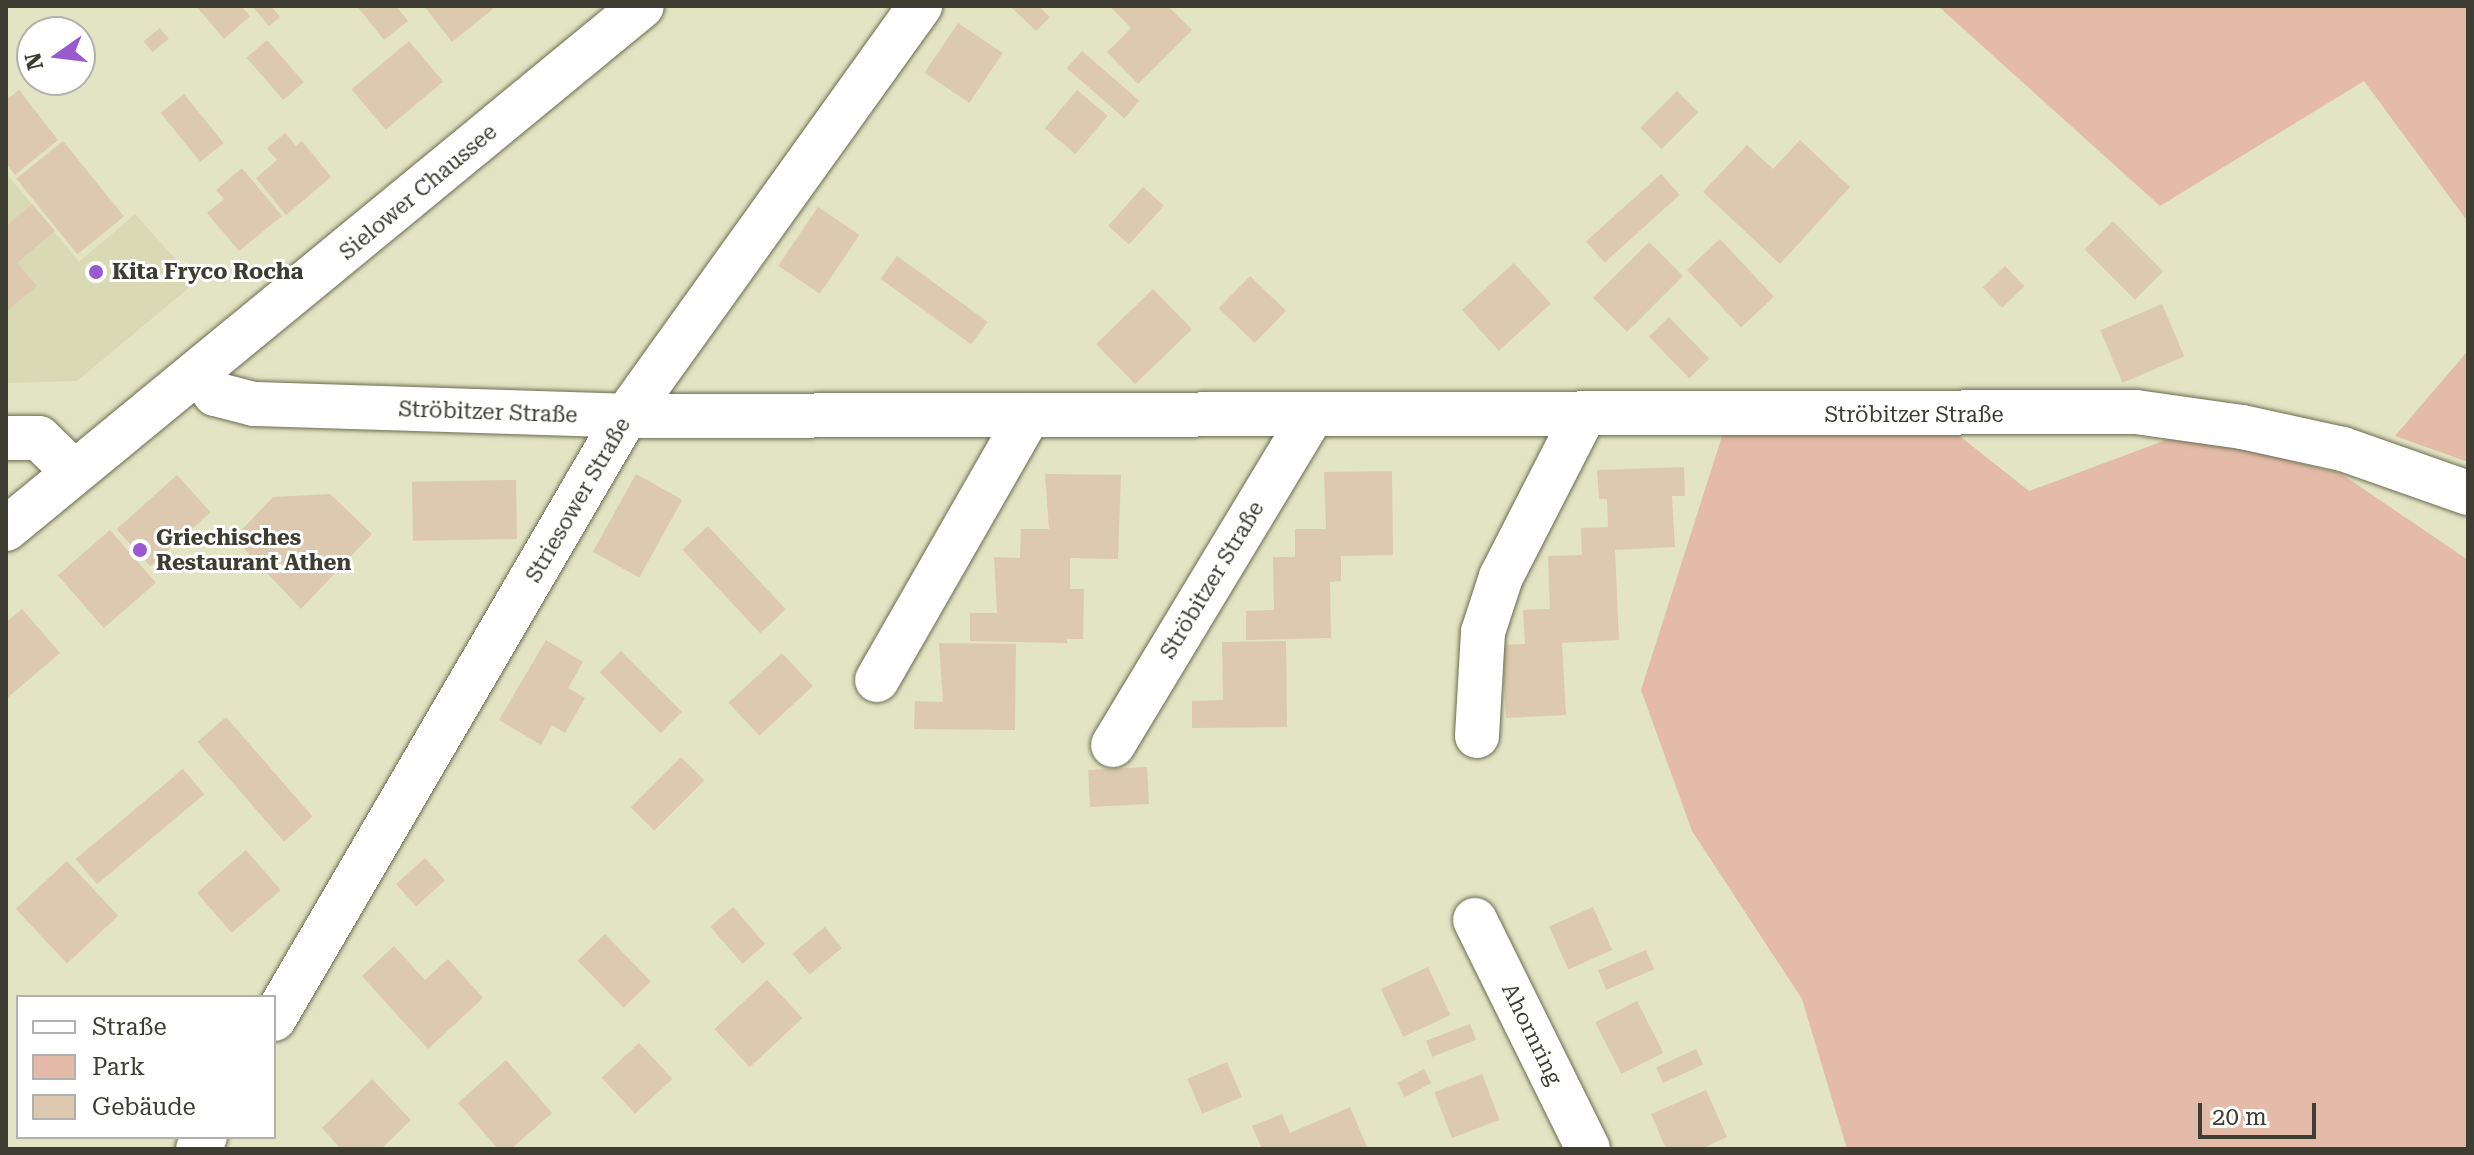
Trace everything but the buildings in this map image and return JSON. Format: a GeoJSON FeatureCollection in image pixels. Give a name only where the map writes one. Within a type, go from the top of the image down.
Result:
{"type":"FeatureCollection","features":[{"type":"Feature","properties":{"kind":"street","name":"Sielower Chaussee"},"geometry":{"type":"LineString","coordinates":[[6,529],[642,6]]}},
{"type":"Feature","properties":{"kind":"street","name":"Striesower Straße"},"geometry":{"type":"LineString","coordinates":[[276,1016],[626,416],[920,6]]}},
{"type":"Feature","properties":{"kind":"street","name":"Ströbitzer Straße"},"geometry":{"type":"LineString","coordinates":[[198,372],[215,394],[254,404],[626,416],[2136,412],[2242,427],[2343,449],[2468,493]]}},
{"type":"Feature","properties":{"kind":"street"},"geometry":{"type":"LineString","coordinates":[[877,680],[1029,415]]}},
{"type":"Feature","properties":{"kind":"street","name":"Ströbitzer Straße"},"geometry":{"type":"LineString","coordinates":[[1113,745],[1312,415]]}},
{"type":"Feature","properties":{"kind":"street"},"geometry":{"type":"LineString","coordinates":[[1477,736],[1483,632],[1501,577],[1584,415]]}},
{"type":"Feature","properties":{"kind":"street"},"geometry":{"type":"LineString","coordinates":[[6,438],[39,438],[74,472]]}},
{"type":"Feature","properties":{"kind":"street","name":"Ahornring"},"geometry":{"type":"LineString","coordinates":[[1475,920],[1588,1149]]}},
{"type":"Feature","properties":{"kind":"shaded area","name":"Kita Fryco Rocha"},"geometry":{"type":"Polygon","coordinates":[[[6,173],[79,262],[135,214],[196,282],[77,381],[6,383],[6,173]]]}},
{"type":"Feature","properties":{"kind":"green space"},"geometry":{"type":"Polygon","coordinates":[[[1938,6],[2468,6],[2468,222],[2364,81],[2160,206],[1938,6]]]}},
{"type":"Feature","properties":{"kind":"green space"},"geometry":{"type":"Polygon","coordinates":[[[2466,353],[2468,462],[2395,436],[2466,353]]]}},
{"type":"Feature","properties":{"kind":"green space"},"geometry":{"type":"Polygon","coordinates":[[[1724,430],[1952,430],[2029,491],[2182,434],[2340,473],[2468,560],[2468,1149],[1847,1149],[1802,999],[1692,831],[1641,690],[1724,430]]]}},
{"type":"Feature","properties":{"kind":"place","name":"Kita Fryco Rocha"},"geometry":{"type":"Point","coordinates":[96,272]}},
{"type":"Feature","properties":{"kind":"place","name":"Griechisches Restaurant Athen"},"geometry":{"type":"Point","coordinates":[140,550]}}]}
